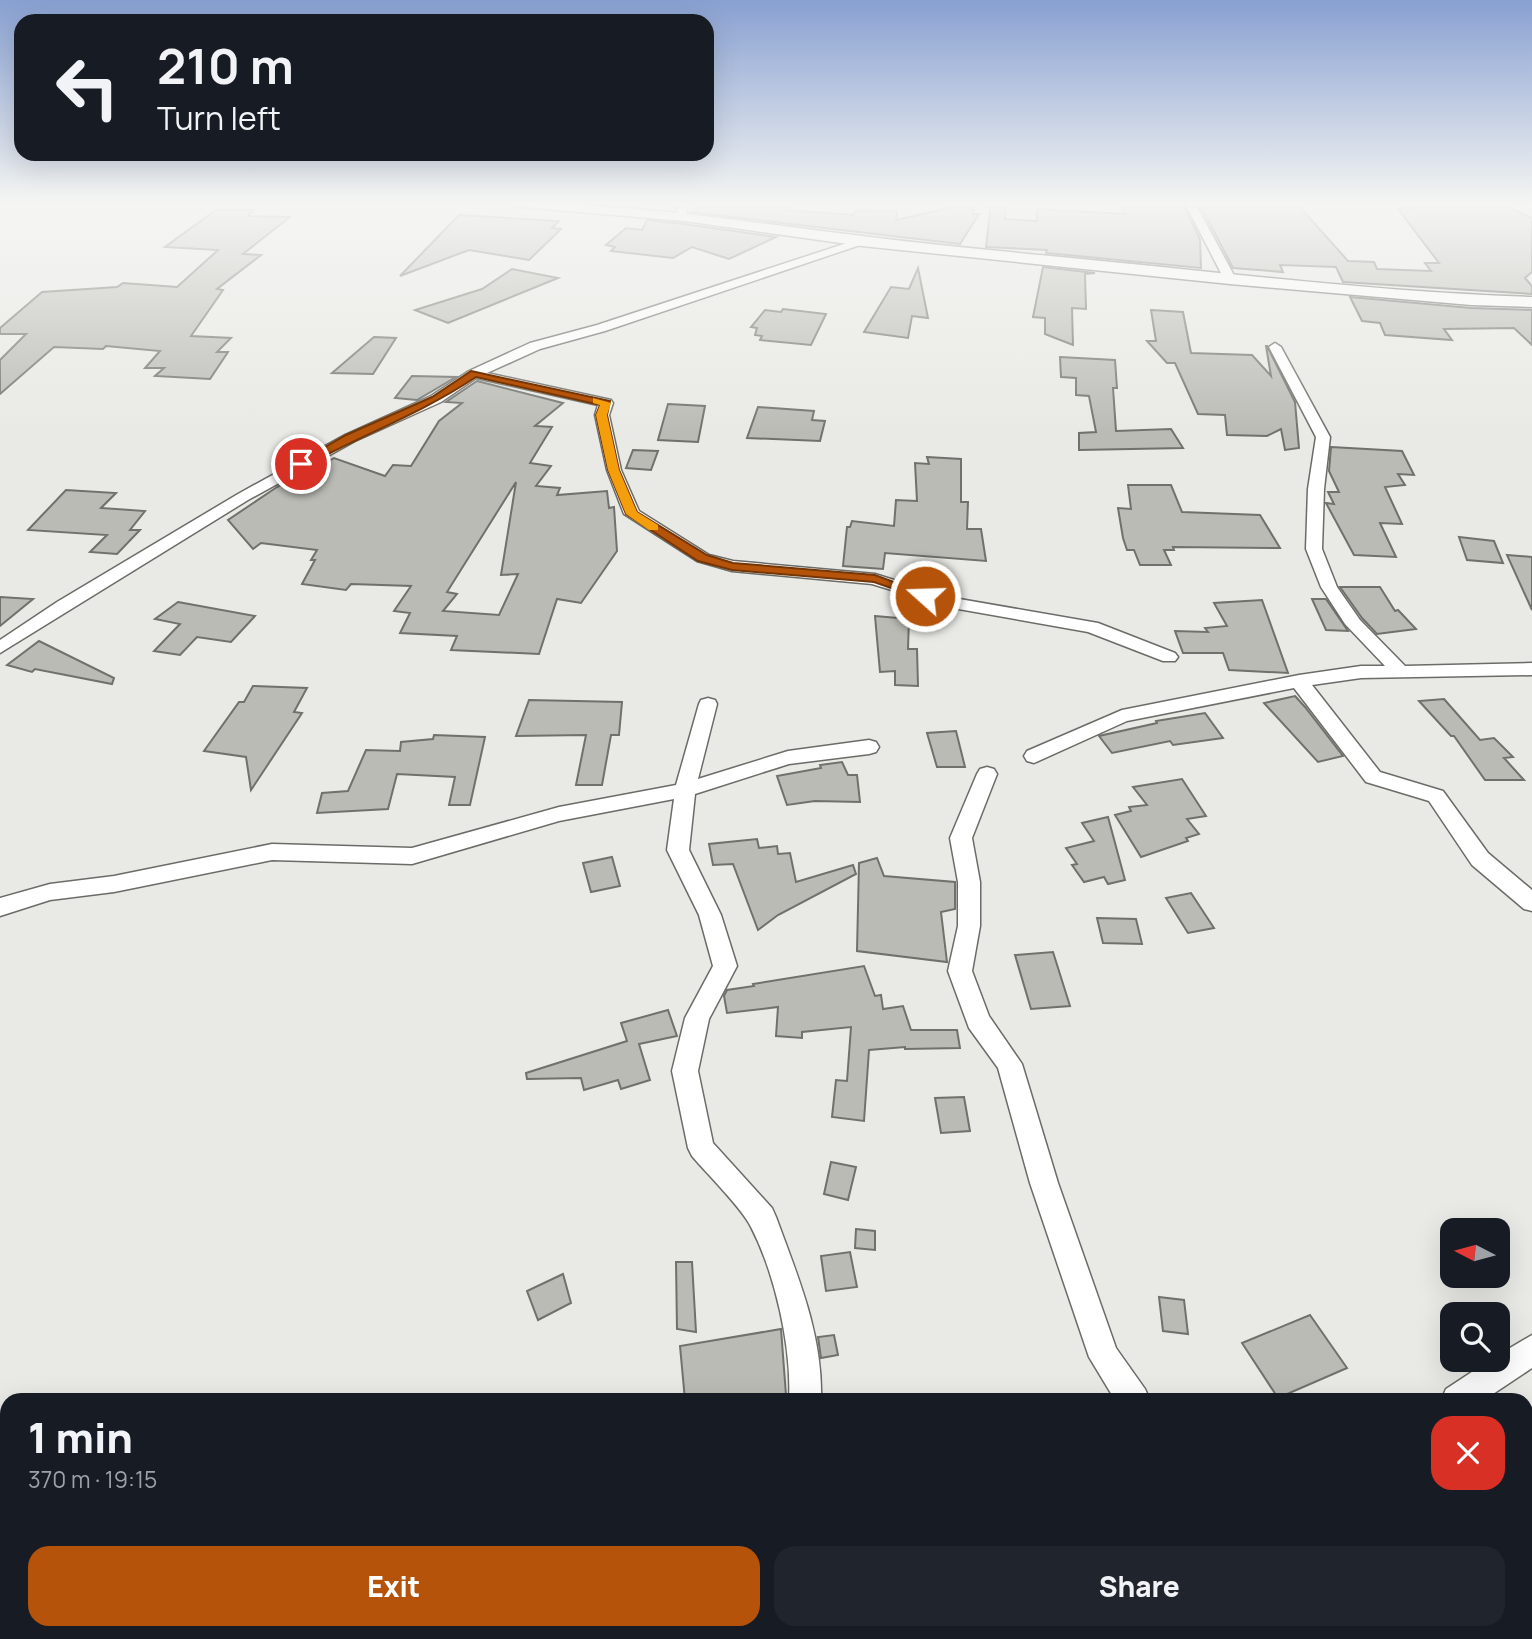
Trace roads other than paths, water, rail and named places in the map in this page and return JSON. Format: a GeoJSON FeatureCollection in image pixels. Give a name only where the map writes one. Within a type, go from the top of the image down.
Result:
{"type":"FeatureCollection","features":[{"type":"Feature","properties":{"kind":"main road"},"geometry":{"type":"LineString","coordinates":[[1236,279],[1471,300],[1532,302]]}},
{"type":"Feature","properties":{"kind":"street"},"geometry":{"type":"LineString","coordinates":[[0,648],[63,606],[266,484],[349,438],[436,399],[474,374],[535,346],[601,328],[748,279]]}},
{"type":"Feature","properties":{"kind":"street"},"geometry":{"type":"LineString","coordinates":[[1275,346],[1323,437],[1316,489],[1314,549],[1329,587],[1354,624],[1400,671]]}},
{"type":"Feature","properties":{"kind":"street"},"geometry":{"type":"LineString","coordinates":[[474,374],[606,403],[602,415],[614,470],[632,514],[703,558],[732,566],[875,579],[947,603],[1092,627],[1169,657]]}},
{"type":"Feature","properties":{"kind":"street"},"geometry":{"type":"LineString","coordinates":[[1034,756],[1122,716],[1299,681],[1361,672],[1532,669]]}},
{"type":"Feature","properties":{"kind":"street"},"geometry":{"type":"LineString","coordinates":[[1299,681],[1373,777],[1436,796],[1480,859],[1532,903]]}},
{"type":"Feature","properties":{"kind":"street"},"geometry":{"type":"LineString","coordinates":[[708,704],[685,790],[678,850],[710,915],[725,966],[697,1018],[685,1071],[701,1148],[762,1217],[795,1307],[806,1378],[805,1393]]}},
{"type":"Feature","properties":{"kind":"street"},"geometry":{"type":"LineString","coordinates":[[0,907],[50,892],[114,884],[272,852],[412,856],[559,814],[685,790],[788,758],[869,747]]}},
{"type":"Feature","properties":{"kind":"street"},"geometry":{"type":"LineString","coordinates":[[987,775],[961,838],[969,882],[969,926],[960,971],[978,1021],[1009,1064],[1044,1183],[1104,1357],[1129,1393]]}},
{"type":"Feature","properties":{"kind":"street"},"geometry":{"type":"LineString","coordinates":[[1468,1393],[1532,1350]]}}]}
